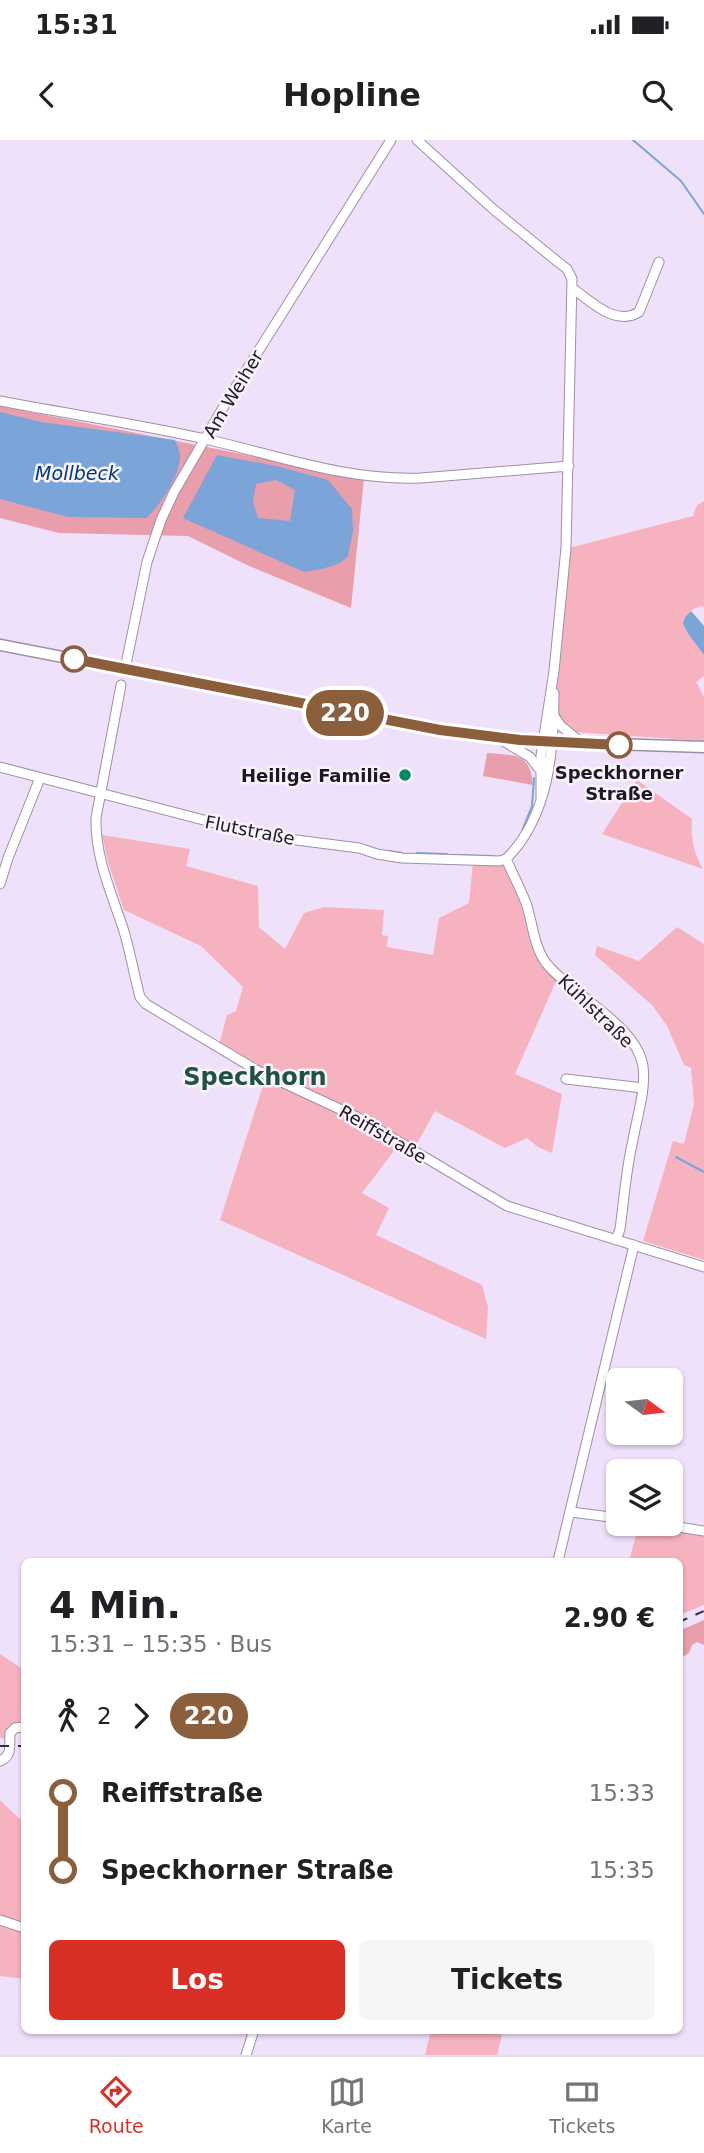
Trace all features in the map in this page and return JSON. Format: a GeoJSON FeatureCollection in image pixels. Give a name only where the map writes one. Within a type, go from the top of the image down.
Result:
{"type":"FeatureCollection","features":[{"type":"Feature","properties":{"kind":"main road"},"geometry":{"type":"LineString","coordinates":[[0,645],[126,665],[383,721],[498,738],[583,744],[704,747]]}},
{"type":"Feature","properties":{"kind":"street","name":"Am Weiher"},"geometry":{"type":"LineString","coordinates":[[126,665],[147,562],[160,520],[174,492],[391,140]]}},
{"type":"Feature","properties":{"kind":"street"},"geometry":{"type":"LineString","coordinates":[[417,140],[493,209],[567,269],[572,279],[566,548],[545,788],[526,834],[506,859]]}},
{"type":"Feature","properties":{"kind":"street"},"geometry":{"type":"LineString","coordinates":[[572,288],[614,315],[632,317],[639,312],[659,262]]}},
{"type":"Feature","properties":{"kind":"street"},"geometry":{"type":"LineString","coordinates":[[0,401],[205,439],[333,471],[377,477],[421,478],[569,466]]}},
{"type":"Feature","properties":{"kind":"street"},"geometry":{"type":"LineString","coordinates":[[541,799],[540,770],[554,716],[554,671]]}},
{"type":"Feature","properties":{"kind":"street","name":"Reiffstraße"},"geometry":{"type":"LineString","coordinates":[[121,685],[96,818],[97,848],[127,944],[140,997],[146,1004],[258,1071],[359,1118],[507,1206],[704,1266]]}},
{"type":"Feature","properties":{"kind":"street"},"geometry":{"type":"LineString","coordinates":[[554,716],[561,726],[583,744]]}},
{"type":"Feature","properties":{"kind":"street"},"geometry":{"type":"LineString","coordinates":[[498,738],[530,757],[540,770]]}},
{"type":"Feature","properties":{"kind":"street","name":"Flutstraße"},"geometry":{"type":"LineString","coordinates":[[0,767],[265,836],[359,848],[377,854],[411,859],[506,859]]}},
{"type":"Feature","properties":{"kind":"street"},"geometry":{"type":"LineString","coordinates":[[0,884],[40,778]]}},
{"type":"Feature","properties":{"kind":"street","name":"Kühlstraße"},"geometry":{"type":"LineString","coordinates":[[506,859],[526,903],[532,932],[545,961],[560,978],[629,1038],[642,1064],[643,1088],[638,1122],[616,1240]]}},
{"type":"Feature","properties":{"kind":"street"},"geometry":{"type":"LineString","coordinates":[[566,1079],[643,1088]]}},
{"type":"Feature","properties":{"kind":"street"},"geometry":{"type":"LineString","coordinates":[[559,1558],[634,1245]]}},
{"type":"Feature","properties":{"kind":"street"},"geometry":{"type":"LineString","coordinates":[[571,1511],[606,1516]]}},
{"type":"Feature","properties":{"kind":"street"},"geometry":{"type":"LineString","coordinates":[[683,1528],[704,1531]]}},
{"type":"Feature","properties":{"kind":"street"},"geometry":{"type":"LineString","coordinates":[[0,1761],[9,1754],[9,1737],[12,1730],[21,1728]]}},
{"type":"Feature","properties":{"kind":"street"},"geometry":{"type":"LineString","coordinates":[[0,1920],[21,1927]]}},
{"type":"Feature","properties":{"kind":"street"},"geometry":{"type":"LineString","coordinates":[[246,2055],[253,2034]]}},
{"type":"Feature","properties":{"kind":"shaded area"},"geometry":{"type":"Polygon","coordinates":[[[0,406],[364,478],[351,608],[247,565],[188,536],[59,533],[0,518],[0,406]]]}},
{"type":"Feature","properties":{"kind":"shaded area"},"geometry":{"type":"Polygon","coordinates":[[[704,501],[704,607],[696,608],[685,617],[689,635],[704,655],[704,676],[696,682],[704,697],[704,741],[573,732],[559,715],[556,694],[569,548],[693,516],[697,505],[704,501]]]}},
{"type":"Feature","properties":{"kind":"shaded area"},"geometry":{"type":"Polygon","coordinates":[[[487,753],[519,757],[528,766],[533,785],[483,776],[487,753]]]}},
{"type":"Feature","properties":{"kind":"shaded area"},"geometry":{"type":"Polygon","coordinates":[[[637,780],[692,819],[693,845],[703,869],[602,834],[637,780]]]}},
{"type":"Feature","properties":{"kind":"shaded area"},"geometry":{"type":"Polygon","coordinates":[[[102,835],[190,849],[186,866],[258,886],[259,927],[285,949],[304,913],[324,907],[384,910],[382,935],[388,936],[387,947],[433,955],[439,918],[469,903],[473,862],[502,864],[506,867],[525,908],[535,952],[541,964],[556,981],[515,1074],[562,1094],[552,1153],[527,1138],[505,1148],[435,1111],[415,1147],[396,1148],[362,1193],[389,1208],[376,1235],[482,1285],[488,1307],[486,1339],[220,1220],[267,1073],[219,1045],[227,1015],[236,1011],[243,987],[201,946],[124,910],[102,835]]]}},
{"type":"Feature","properties":{"kind":"shaded area"},"geometry":{"type":"Polygon","coordinates":[[[677,927],[704,944],[704,1260],[643,1241],[673,1141],[684,1144],[694,1104],[691,1068],[684,1065],[667,1026],[652,1005],[595,955],[597,946],[639,961],[677,927]]]}},
{"type":"Feature","properties":{"kind":"shaded area"},"geometry":{"type":"Polygon","coordinates":[[[683,1531],[704,1534],[704,1605],[683,1613],[683,1558],[630,1558],[636,1536],[683,1536],[683,1531]]]}},
{"type":"Feature","properties":{"kind":"shaded area"},"geometry":{"type":"Polygon","coordinates":[[[704,1620],[704,1645],[697,1642],[684,1656],[683,1656],[683,1629],[704,1620]]]}},
{"type":"Feature","properties":{"kind":"shaded area"},"geometry":{"type":"Polygon","coordinates":[[[0,1654],[21,1668],[21,1723],[10,1724],[7,1739],[0,1738],[0,1654]]]}},
{"type":"Feature","properties":{"kind":"shaded area"},"geometry":{"type":"Polygon","coordinates":[[[0,1800],[21,1820],[21,1979],[0,1976],[0,1800]]]}},
{"type":"Feature","properties":{"kind":"shaded area"},"geometry":{"type":"Polygon","coordinates":[[[430,2034],[502,2034],[497,2055],[425,2055],[430,2034]]]}},
{"type":"Feature","properties":{"kind":"water","name":"Mollbeck"},"geometry":{"type":"Polygon","coordinates":[[[0,412],[41,422],[175,440],[180,455],[177,471],[163,497],[147,518],[68,517],[0,499],[0,412]]]}},
{"type":"Feature","properties":{"kind":"water"},"geometry":{"type":"Polygon","coordinates":[[[217,455],[277,466],[328,480],[352,509],[353,531],[348,556],[340,563],[304,572],[183,518],[217,455]],[[276,480],[256,484],[253,502],[258,518],[290,521],[295,490],[276,480]]]}},
{"type":"Feature","properties":{"kind":"water"},"geometry":{"type":"Polygon","coordinates":[[[691,611],[704,626],[704,655],[683,624],[691,611]]]}},
{"type":"Feature","properties":{"kind":"waterway"},"geometry":{"type":"LineString","coordinates":[[633,140],[681,181],[704,214]]}},
{"type":"Feature","properties":{"kind":"waterway"},"geometry":{"type":"LineString","coordinates":[[522,831],[532,806],[534,778]]}},
{"type":"Feature","properties":{"kind":"waterway"},"geometry":{"type":"LineString","coordinates":[[389,851],[402,853]]}},
{"type":"Feature","properties":{"kind":"waterway"},"geometry":{"type":"LineString","coordinates":[[417,853],[447,854]]}},
{"type":"Feature","properties":{"kind":"waterway"},"geometry":{"type":"LineString","coordinates":[[454,855],[493,856]]}},
{"type":"Feature","properties":{"kind":"waterway"},"geometry":{"type":"LineString","coordinates":[[676,1157],[704,1172]]}},
{"type":"Feature","properties":{"kind":"railway"},"geometry":{"type":"LineString","coordinates":[[683,1620],[704,1611]]}},
{"type":"Feature","properties":{"kind":"railway"},"geometry":{"type":"LineString","coordinates":[[0,1746],[21,1746]]}},
{"type":"Feature","properties":{"kind":"bus line","name":"220"},"geometry":{"type":"LineString","coordinates":[[74,659],[440,730],[520,740],[619,745]]}},
{"type":"Feature","properties":{"kind":"place","name":"Speckhorner Straße"},"geometry":{"type":"Point","coordinates":[619,745]}},
{"type":"Feature","properties":{"kind":"place","name":"Heilige Familie"},"geometry":{"type":"Point","coordinates":[405,775]}},
{"type":"Feature","properties":{"kind":"district","name":"Speckhorn"},"geometry":{"type":"Point","coordinates":[255,1077]}}]}
